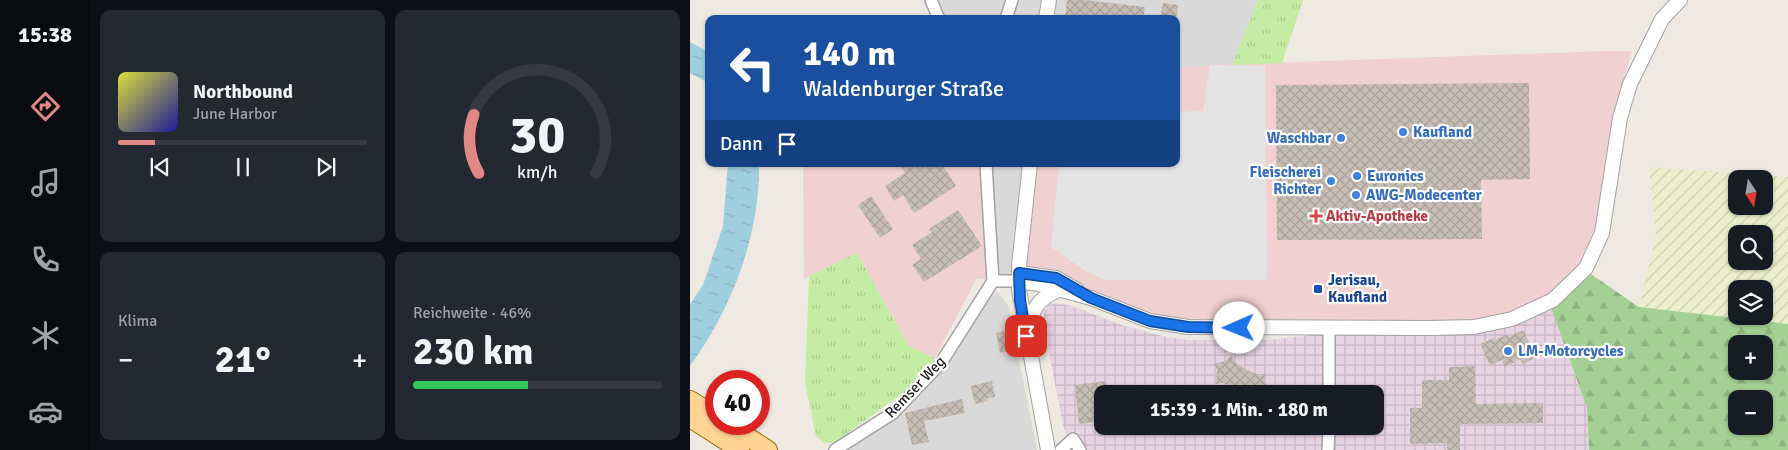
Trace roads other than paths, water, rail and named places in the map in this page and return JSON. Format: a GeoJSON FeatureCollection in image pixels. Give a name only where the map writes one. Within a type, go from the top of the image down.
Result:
{"type":"FeatureCollection","features":[{"type":"Feature","properties":{"kind":"main road"},"geometry":{"type":"LineString","coordinates":[[690,400],[705,409]]}},
{"type":"Feature","properties":{"kind":"main road"},"geometry":{"type":"LineString","coordinates":[[690,418],[740,450]]}},
{"type":"Feature","properties":{"kind":"main road"},"geometry":{"type":"LineString","coordinates":[[745,435],[768,450]]}},
{"type":"Feature","properties":{"kind":"street"},"geometry":{"type":"LineString","coordinates":[[931,0],[937,15]]}},
{"type":"Feature","properties":{"kind":"street"},"geometry":{"type":"LineString","coordinates":[[1007,15],[1012,0]]}},
{"type":"Feature","properties":{"kind":"street"},"geometry":{"type":"LineString","coordinates":[[1046,15],[1048,0]]}},
{"type":"Feature","properties":{"kind":"street"},"geometry":{"type":"LineString","coordinates":[[986,167],[993,281],[1019,277],[1057,284],[1150,321],[1178,326],[1212,328],[1429,328],[1474,326],[1512,319],[1553,300],[1586,268],[1602,233],[1620,118],[1630,84],[1662,19],[1680,0]]}},
{"type":"Feature","properties":{"kind":"street"},"geometry":{"type":"LineString","coordinates":[[1030,167],[1020,252],[1020,300],[1048,450]]}},
{"type":"Feature","properties":{"kind":"street"},"geometry":{"type":"LineString","coordinates":[[1020,252],[1057,284]]}},
{"type":"Feature","properties":{"kind":"street","name":"Remser Weg"},"geometry":{"type":"LineString","coordinates":[[835,450],[893,413],[941,363],[993,281]]}},
{"type":"Feature","properties":{"kind":"street"},"geometry":{"type":"LineString","coordinates":[[1026,336],[1034,309],[1057,284]]}},
{"type":"Feature","properties":{"kind":"street"},"geometry":{"type":"LineString","coordinates":[[1329,327],[1329,385]]}},
{"type":"Feature","properties":{"kind":"street"},"geometry":{"type":"LineString","coordinates":[[1328,450],[1329,435]]}},
{"type":"Feature","properties":{"kind":"street"},"geometry":{"type":"LineString","coordinates":[[1061,450],[1073,439],[1080,450]]}},
{"type":"Feature","properties":{"kind":"water"},"geometry":{"type":"Polygon","coordinates":[[[690,42],[705,50],[705,81],[690,73],[690,42]]]}},
{"type":"Feature","properties":{"kind":"water"},"geometry":{"type":"Polygon","coordinates":[[[728,167],[759,167],[755,218],[741,270],[719,320],[690,366],[690,304],[703,285],[723,226],[728,167]]]}},
{"type":"Feature","properties":{"kind":"place","name":"Kaufland"},"geometry":{"type":"Point","coordinates":[1403,132]}},
{"type":"Feature","properties":{"kind":"place","name":"Waschbar"},"geometry":{"type":"Point","coordinates":[1341,138]}},
{"type":"Feature","properties":{"kind":"place","name":"Euronics"},"geometry":{"type":"Point","coordinates":[1357,176]}},
{"type":"Feature","properties":{"kind":"place","name":"Fleischerei Richter"},"geometry":{"type":"Point","coordinates":[1331,181]}},
{"type":"Feature","properties":{"kind":"place","name":"AWG-Modecenter"},"geometry":{"type":"Point","coordinates":[1356,195]}},
{"type":"Feature","properties":{"kind":"place","name":"Aktiv-Apotheke"},"geometry":{"type":"Point","coordinates":[1316,216]}},
{"type":"Feature","properties":{"kind":"place","name":"Jerisau, Kaufland"},"geometry":{"type":"Point","coordinates":[1318,289]}},
{"type":"Feature","properties":{"kind":"place","name":"LM-Motorcycles"},"geometry":{"type":"Point","coordinates":[1508,351]}}]}
